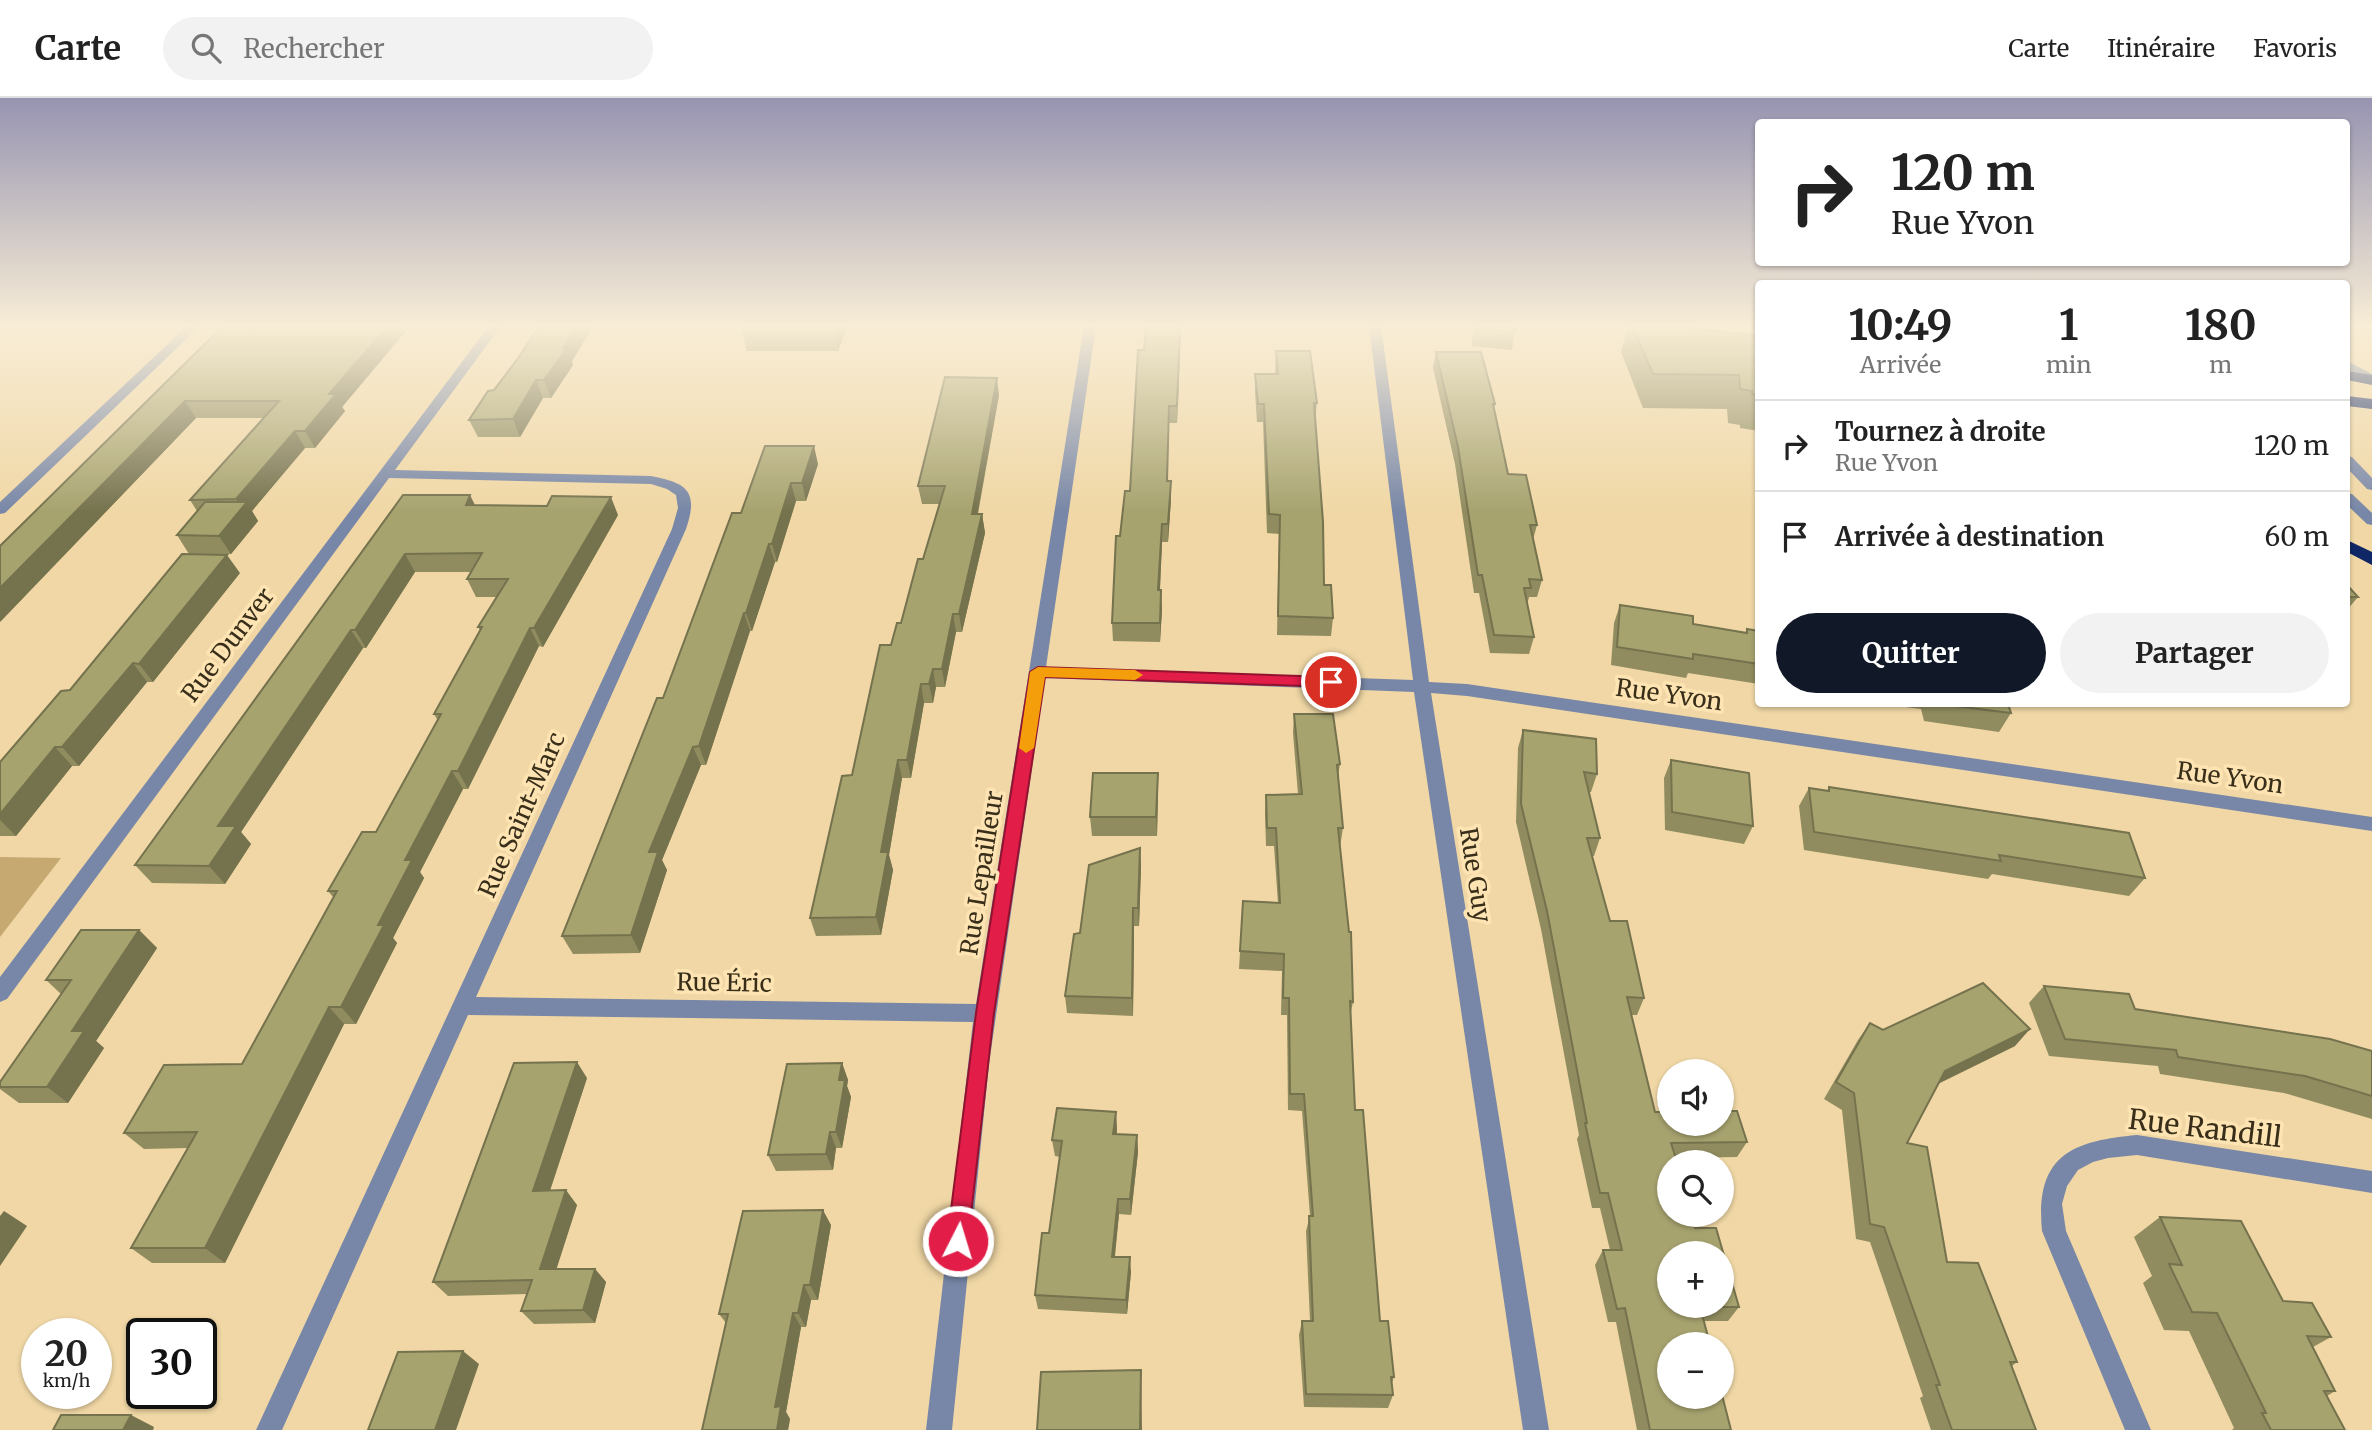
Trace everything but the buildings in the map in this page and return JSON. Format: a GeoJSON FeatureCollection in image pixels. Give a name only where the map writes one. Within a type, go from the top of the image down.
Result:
{"type":"FeatureCollection","features":[{"type":"Feature","properties":{"kind":"highway"},"geometry":{"type":"LineString","coordinates":[[2350,401],[2372,404]]}},
{"type":"Feature","properties":{"kind":"highway"},"geometry":{"type":"LineString","coordinates":[[2350,547],[2372,559]]}},
{"type":"Feature","properties":{"kind":"street"},"geometry":{"type":"LineString","coordinates":[[0,510],[128,388]]}},
{"type":"Feature","properties":{"kind":"street","name":"Rue Dunver"},"geometry":{"type":"LineString","coordinates":[[0,993],[449,388]]}},
{"type":"Feature","properties":{"kind":"street","name":"Rue Lepailleur"},"geometry":{"type":"LineString","coordinates":[[939,1430],[950,1341],[960,1216],[985,1013],[1081,388]]}},
{"type":"Feature","properties":{"kind":"street","name":"Rue Guy"},"geometry":{"type":"LineString","coordinates":[[1383,388],[1422,686],[1536,1430]]}},
{"type":"Feature","properties":{"kind":"street"},"geometry":{"type":"LineString","coordinates":[[2350,463],[2372,486]]}},
{"type":"Feature","properties":{"kind":"street","name":"Rue Saint-Marc"},"geometry":{"type":"LineString","coordinates":[[269,1430],[679,528],[687,502],[685,495],[677,488],[651,480],[386,474]]}},
{"type":"Feature","properties":{"kind":"street"},"geometry":{"type":"LineString","coordinates":[[2350,500],[2372,521]]}},
{"type":"Feature","properties":{"kind":"street","name":"Rue Yvon"},"geometry":{"type":"LineString","coordinates":[[1038,672],[1422,686],[1467,690],[2372,824]]}},
{"type":"Feature","properties":{"kind":"street","name":"Rue Éric"},"geometry":{"type":"LineString","coordinates":[[462,1006],[985,1013]]}},
{"type":"Feature","properties":{"kind":"street","name":"Rue Randill"},"geometry":{"type":"LineString","coordinates":[[2138,1430],[2054,1231],[2052,1205],[2057,1182],[2070,1163],[2089,1152],[2137,1145],[2372,1182]]}},
{"type":"Feature","properties":{"kind":"shaded area"},"geometry":{"type":"Polygon","coordinates":[[[0,857],[61,858],[0,937],[0,857]]]}},
{"type":"Feature","properties":{"kind":"slow traffic"},"geometry":{"type":"LineString","coordinates":[[1026,748],[1038,672],[1135,675]]}},
{"type":"Feature","properties":{"kind":"route"},"geometry":{"type":"LineString","coordinates":[[958,1241],[985,1013],[1038,672],[1331,682]]}}]}
